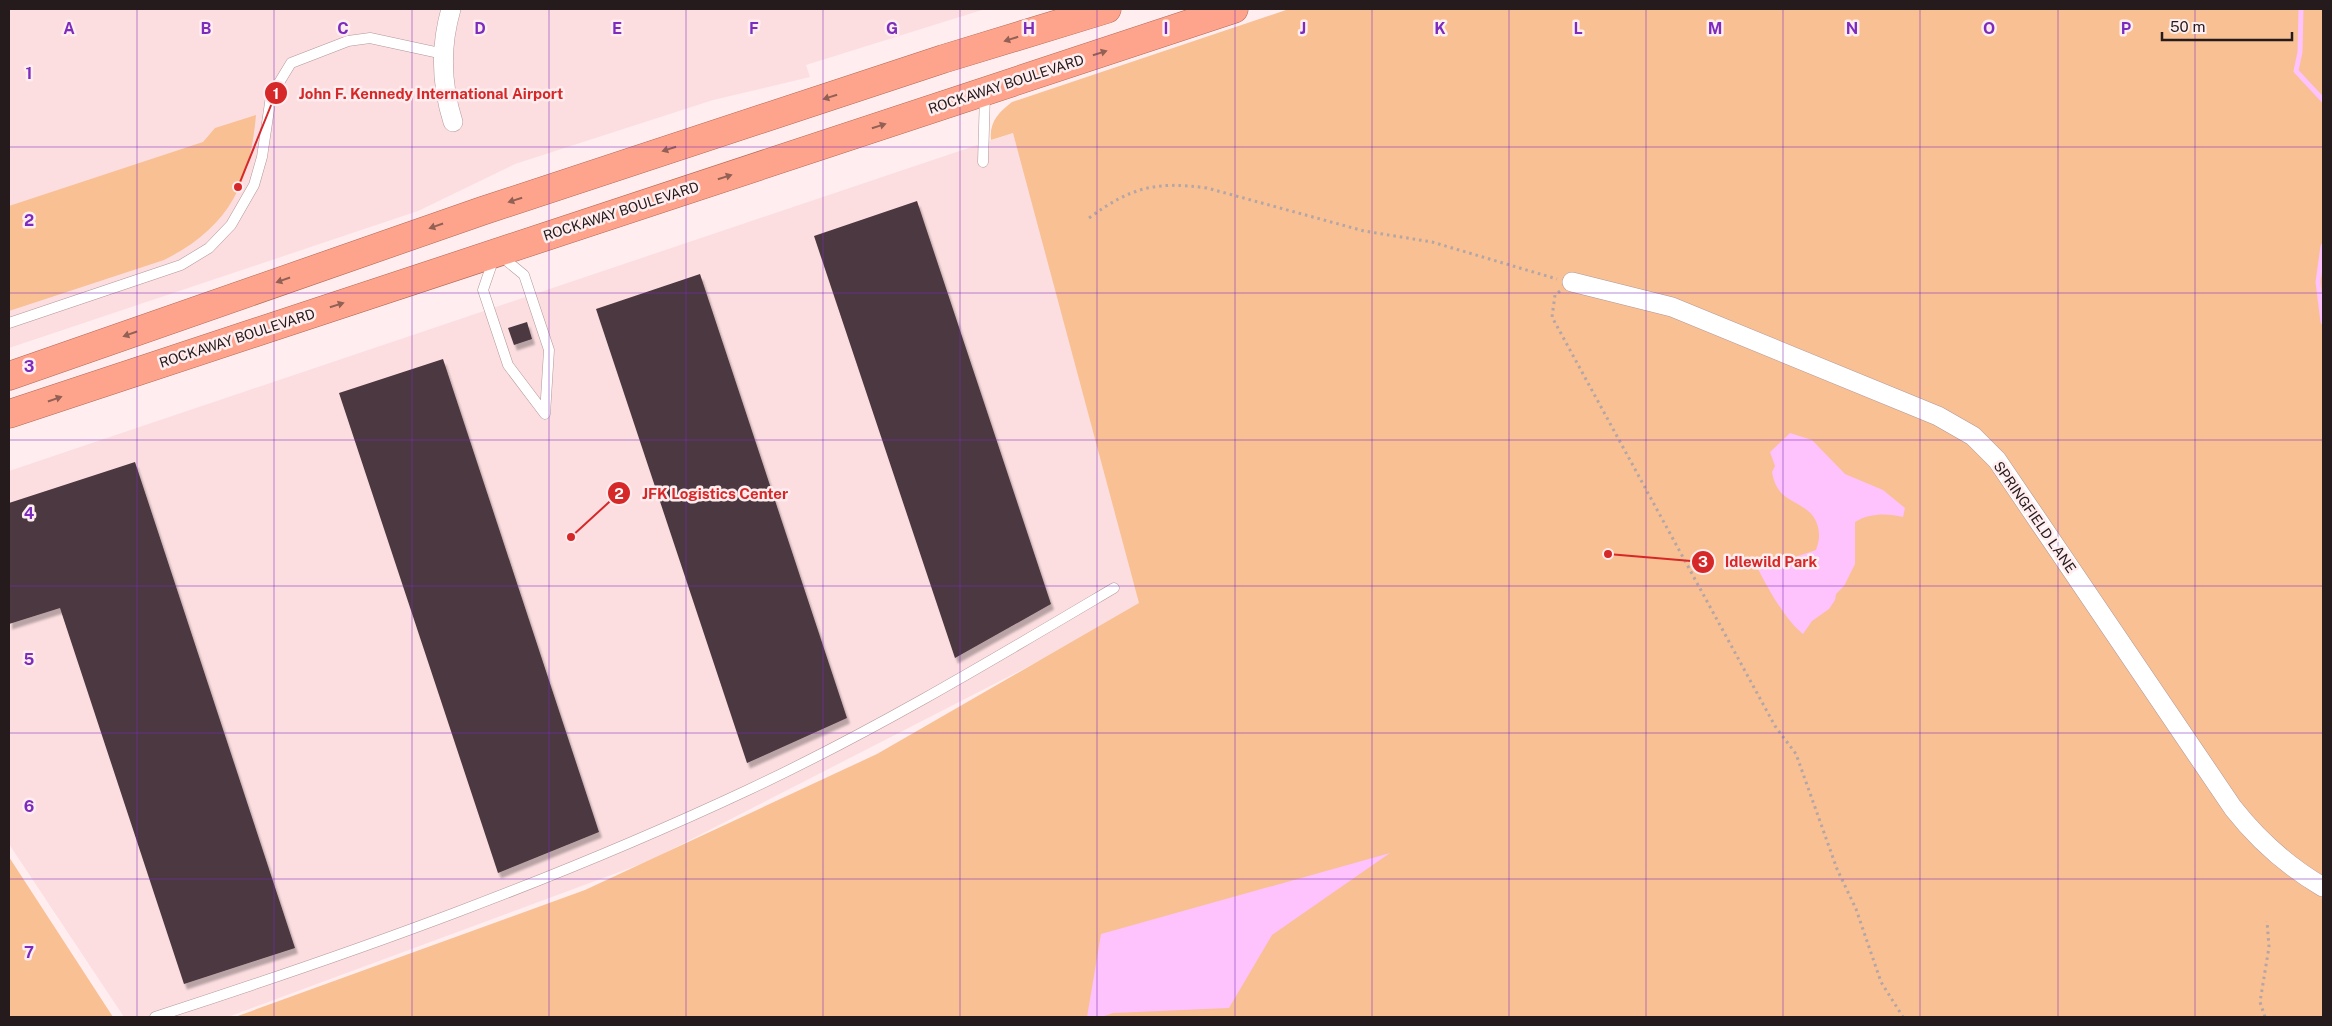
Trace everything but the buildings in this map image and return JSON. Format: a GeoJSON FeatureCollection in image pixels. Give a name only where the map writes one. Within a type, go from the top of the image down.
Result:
{"type":"FeatureCollection","features":[{"type":"Feature","properties":{"kind":"highway"},"geometry":{"type":"LineString","coordinates":[[9,376],[482,211],[943,59],[1107,9]]}},
{"type":"Feature","properties":{"kind":"highway","name":"ROCKAWAY BOULEVARD"},"geometry":{"type":"LineString","coordinates":[[9,414],[1234,9]]}},
{"type":"Feature","properties":{"kind":"street"},"geometry":{"type":"LineString","coordinates":[[451,9],[444,54],[444,87],[454,122]]}},
{"type":"Feature","properties":{"kind":"street","name":"SPRINGFIELD LANE"},"geometry":{"type":"LineString","coordinates":[[1572,282],[1672,307],[1938,416],[1972,436],[1997,460],[2234,808],[2268,849],[2302,875],[2323,887]]}},
{"type":"Feature","properties":{"kind":"lane"},"geometry":{"type":"LineString","coordinates":[[9,323],[181,265],[209,248],[231,225],[254,185],[262,157],[271,96],[291,62],[348,41],[370,38],[444,54]]}},
{"type":"Feature","properties":{"kind":"lane"},"geometry":{"type":"LineString","coordinates":[[983,162],[985,91]]}},
{"type":"Feature","properties":{"kind":"lane"},"geometry":{"type":"LineString","coordinates":[[496,252],[524,275],[549,350],[545,414],[508,365],[483,290],[496,252]]}},
{"type":"Feature","properties":{"kind":"lane"},"geometry":{"type":"LineString","coordinates":[[155,1017],[385,940],[548,877],[681,820],[847,740],[973,671],[1114,588]]}},
{"type":"Feature","properties":{"kind":"path"},"geometry":{"type":"LineString","coordinates":[[1089,218],[1132,191],[1151,186],[1183,185],[1207,188],[1364,231],[1432,242],[1531,272],[1572,282]]}},
{"type":"Feature","properties":{"kind":"path"},"geometry":{"type":"LineString","coordinates":[[1572,282],[1555,295],[1552,317],[1775,726],[1796,754],[1837,869],[1856,909],[1881,982],[1904,1017]]}},
{"type":"Feature","properties":{"kind":"path"},"geometry":{"type":"LineString","coordinates":[[2264,1017],[2260,1002],[2268,947],[2267,921]]}},
{"type":"Feature","properties":{"kind":"shaded area"},"geometry":{"type":"Polygon","coordinates":[[[9,9],[985,9],[806,65],[810,77],[713,100],[515,164],[418,211],[9,348],[9,9]]]}},
{"type":"Feature","properties":{"kind":"shaded area"},"geometry":{"type":"Polygon","coordinates":[[[1289,9],[2323,9],[2323,1017],[235,1017],[585,890],[877,754],[1139,603],[1013,133],[991,140],[993,123],[999,114],[1012,102],[1289,9]]]}},
{"type":"Feature","properties":{"kind":"shaded area"},"geometry":{"type":"Polygon","coordinates":[[[256,115],[248,163],[241,183],[232,202],[220,219],[205,234],[164,260],[9,311],[9,206],[203,142],[215,128],[256,115]]]}},
{"type":"Feature","properties":{"kind":"shaded area"},"geometry":{"type":"Polygon","coordinates":[[[1013,133],[1152,603],[649,861],[228,1017],[124,1017],[9,844],[9,471],[1013,133]]]}},
{"type":"Feature","properties":{"kind":"shaded area"},"geometry":{"type":"Polygon","coordinates":[[[1790,433],[1812,440],[1845,474],[1883,490],[1905,508],[1903,517],[1879,515],[1866,517],[1855,522],[1855,564],[1829,609],[1812,621],[1803,634],[1790,621],[1771,594],[1757,567],[1767,559],[1795,557],[1816,550],[1818,544],[1819,530],[1815,519],[1805,509],[1781,493],[1773,478],[1772,472],[1775,466],[1770,452],[1790,433]]]}},
{"type":"Feature","properties":{"kind":"shaded area"},"geometry":{"type":"Polygon","coordinates":[[[1390,853],[1272,935],[1229,1008],[1113,1013],[1101,1017],[1087,1017],[1101,934],[1390,853]]]}},
{"type":"Feature","properties":{"kind":"shaded area"},"geometry":{"type":"Polygon","coordinates":[[[9,857],[113,1017],[9,1017],[9,857]]]}},
{"type":"Feature","properties":{"kind":"waterway"},"geometry":{"type":"LineString","coordinates":[[2301,9],[2300,52],[2296,71],[2323,100]]}},
{"type":"Feature","properties":{"kind":"waterway"},"geometry":{"type":"LineString","coordinates":[[2323,246],[2318,282],[2323,322]]}},
{"type":"Feature","properties":{"kind":"place","name":"John F. Kennedy International Airport"},"geometry":{"type":"Point","coordinates":[238,187]}},
{"type":"Feature","properties":{"kind":"place","name":"JFK Logistics Center"},"geometry":{"type":"Point","coordinates":[571,537]}},
{"type":"Feature","properties":{"kind":"place","name":"Idlewild Park"},"geometry":{"type":"Point","coordinates":[1608,554]}}]}
